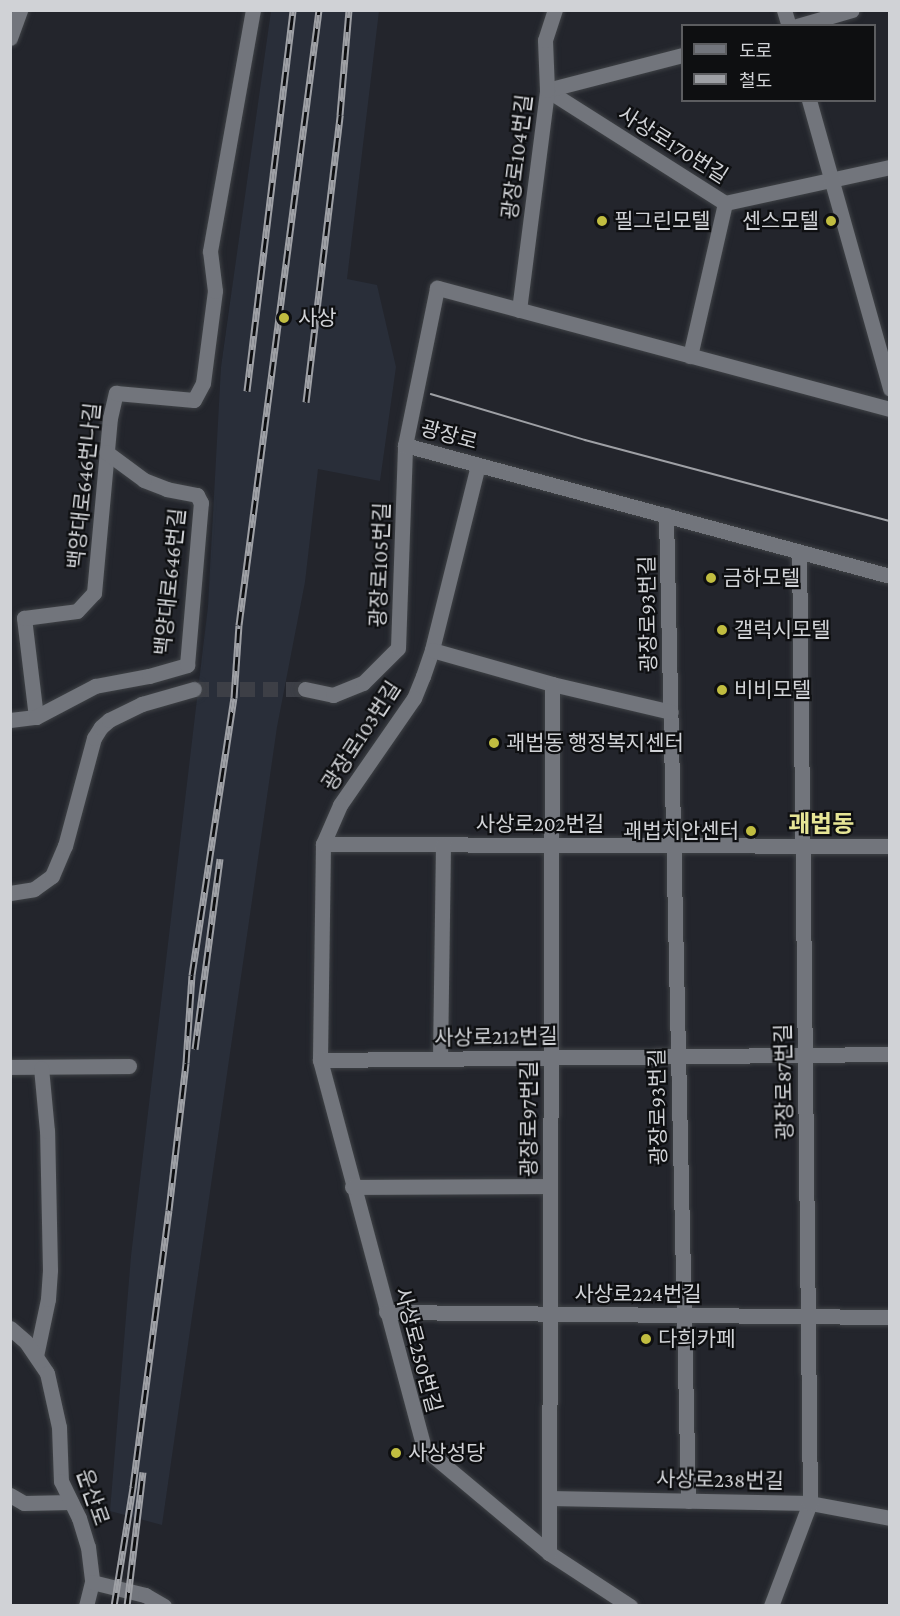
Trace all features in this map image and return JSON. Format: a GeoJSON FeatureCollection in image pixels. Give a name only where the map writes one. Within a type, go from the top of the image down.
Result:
{"type":"FeatureCollection","features":[{"type":"Feature","properties":{"kind":"street"},"geometry":{"type":"LineString","coordinates":[[10,38],[21,10]]}},
{"type":"Feature","properties":{"kind":"street","name":"백양대로646번나길"},"geometry":{"type":"LineString","coordinates":[[36,717],[24,618],[77,611],[94,593],[106,452],[116,393],[194,400],[203,382],[214,291],[210,251],[253,10]]}},
{"type":"Feature","properties":{"kind":"street","name":"광장로104번길"},"geometry":{"type":"LineString","coordinates":[[519,310],[547,90],[545,40],[555,10]]}},
{"type":"Feature","properties":{"kind":"street"},"geometry":{"type":"LineString","coordinates":[[804,24],[852,10]]}},
{"type":"Feature","properties":{"kind":"street"},"geometry":{"type":"LineString","coordinates":[[547,90],[681,55]]}},
{"type":"Feature","properties":{"kind":"street","name":"사상로170번길"},"geometry":{"type":"LineString","coordinates":[[547,90],[725,203],[890,167]]}},
{"type":"Feature","properties":{"kind":"street"},"geometry":{"type":"LineString","coordinates":[[810,102],[890,389]]}},
{"type":"Feature","properties":{"kind":"street"},"geometry":{"type":"LineString","coordinates":[[690,356],[725,203]]}},
{"type":"Feature","properties":{"kind":"street","name":"광장로"},"geometry":{"type":"LineString","coordinates":[[890,409],[437,288],[405,445],[890,576]]}},
{"type":"Feature","properties":{"kind":"street","name":"광장로105번길"},"geometry":{"type":"LineString","coordinates":[[305,689],[333,695],[363,683],[398,648],[405,445]]}},
{"type":"Feature","properties":{"kind":"street","name":"백양대로646번길"},"geometry":{"type":"LineString","coordinates":[[10,718],[36,717],[95,686],[149,676],[187,665],[201,503],[197,495],[168,489],[144,480],[106,452]]}},
{"type":"Feature","properties":{"kind":"street","name":"광장로103번길"},"geometry":{"type":"LineString","coordinates":[[324,844],[340,805],[414,698],[432,650],[478,465]]}},
{"type":"Feature","properties":{"kind":"street","name":"광장로93번길"},"geometry":{"type":"LineString","coordinates":[[666,515],[688,1501]]}},
{"type":"Feature","properties":{"kind":"street","name":"광장로87번길"},"geometry":{"type":"LineString","coordinates":[[771,1605],[810,1503],[799,552]]}},
{"type":"Feature","properties":{"kind":"street"},"geometry":{"type":"LineString","coordinates":[[432,650],[552,684]]}},
{"type":"Feature","properties":{"kind":"street","name":"광장로93번길"},"geometry":{"type":"LineString","coordinates":[[552,684],[671,712]]}},
{"type":"Feature","properties":{"kind":"street","name":"광장로97번길"},"geometry":{"type":"LineString","coordinates":[[549,1553],[552,684]]}},
{"type":"Feature","properties":{"kind":"street"},"geometry":{"type":"LineString","coordinates":[[10,893],[34,889],[52,876],[64,846],[94,738],[101,727],[109,720],[142,704],[194,689]]}},
{"type":"Feature","properties":{"kind":"street","name":"사상로202번길"},"geometry":{"type":"LineString","coordinates":[[324,844],[890,846]]}},
{"type":"Feature","properties":{"kind":"street","name":"사상로250번길"},"geometry":{"type":"LineString","coordinates":[[324,844],[321,893],[320,1060],[424,1448],[549,1553],[630,1605]]}},
{"type":"Feature","properties":{"kind":"street"},"geometry":{"type":"LineString","coordinates":[[440,1059],[443,844]]}},
{"type":"Feature","properties":{"kind":"street","name":"사상로212번길"},"geometry":{"type":"LineString","coordinates":[[320,1060],[890,1054]]}},
{"type":"Feature","properties":{"kind":"street"},"geometry":{"type":"LineString","coordinates":[[10,1067],[129,1066]]}},
{"type":"Feature","properties":{"kind":"street"},"geometry":{"type":"LineString","coordinates":[[36,1356],[48,1299],[50,1270],[47,1131],[40,1068]]}},
{"type":"Feature","properties":{"kind":"street"},"geometry":{"type":"LineString","coordinates":[[352,1186],[550,1186]]}},
{"type":"Feature","properties":{"kind":"street","name":"사상로224번길"},"geometry":{"type":"LineString","coordinates":[[386,1312],[890,1317]]}},
{"type":"Feature","properties":{"kind":"street","name":"운산로"},"geometry":{"type":"LineString","coordinates":[[10,1328],[26,1342],[46,1372],[55,1402],[59,1427],[61,1480],[88,1547],[92,1582]]}},
{"type":"Feature","properties":{"kind":"street"},"geometry":{"type":"LineString","coordinates":[[10,1495],[24,1503],[71,1502]]}},
{"type":"Feature","properties":{"kind":"street","name":"사상로238번길"},"geometry":{"type":"LineString","coordinates":[[549,1498],[810,1503],[890,1518]]}},
{"type":"Feature","properties":{"kind":"street"},"geometry":{"type":"LineString","coordinates":[[86,1605],[92,1582],[145,1595],[164,1605]]}},
{"type":"Feature","properties":{"kind":"shaded area"},"geometry":{"type":"Polygon","coordinates":[[[271,11],[379,11],[347,279],[377,285],[396,367],[380,481],[318,469],[305,582],[277,727],[162,1525],[110,1511],[131,1256],[208,606],[221,367],[271,11]]]}},
{"type":"Feature","properties":{"kind":"tunnel"},"geometry":{"type":"LineString","coordinates":[[194,689],[305,689]]}},
{"type":"Feature","properties":{"kind":"tram line"},"geometry":{"type":"LineString","coordinates":[[431,394],[585,440],[890,521]]}},
{"type":"Feature","properties":{"kind":"railway"},"geometry":{"type":"LineString","coordinates":[[247,391],[293,10]]}},
{"type":"Feature","properties":{"kind":"railway"},"geometry":{"type":"LineString","coordinates":[[114,1606],[133,1487],[169,1210],[186,1063],[192,975],[234,698],[239,625],[319,10]]}},
{"type":"Feature","properties":{"kind":"railway"},"geometry":{"type":"LineString","coordinates":[[306,402],[340,115],[349,10]]}},
{"type":"Feature","properties":{"kind":"railway"},"geometry":{"type":"LineString","coordinates":[[195,1049],[220,859]]}},
{"type":"Feature","properties":{"kind":"railway"},"geometry":{"type":"LineString","coordinates":[[127,1606],[143,1472]]}},
{"type":"Feature","properties":{"kind":"place","name":"필그린모텔"},"geometry":{"type":"Point","coordinates":[602,221]}},
{"type":"Feature","properties":{"kind":"place","name":"센스모텔"},"geometry":{"type":"Point","coordinates":[831,221]}},
{"type":"Feature","properties":{"kind":"place","name":"사상"},"geometry":{"type":"Point","coordinates":[284,318]}},
{"type":"Feature","properties":{"kind":"place","name":"금하모텔"},"geometry":{"type":"Point","coordinates":[711,578]}},
{"type":"Feature","properties":{"kind":"place","name":"갤럭시모텔"},"geometry":{"type":"Point","coordinates":[722,630]}},
{"type":"Feature","properties":{"kind":"place","name":"비비모텔"},"geometry":{"type":"Point","coordinates":[722,690]}},
{"type":"Feature","properties":{"kind":"place","name":"괘법동 행정복지센터"},"geometry":{"type":"Point","coordinates":[494,743]}},
{"type":"Feature","properties":{"kind":"place","name":"괘법치안센터"},"geometry":{"type":"Point","coordinates":[751,831]}},
{"type":"Feature","properties":{"kind":"place","name":"다희카페"},"geometry":{"type":"Point","coordinates":[646,1339]}},
{"type":"Feature","properties":{"kind":"place","name":"사상성당"},"geometry":{"type":"Point","coordinates":[396,1453]}},
{"type":"Feature","properties":{"kind":"district","name":"괘법동"},"geometry":{"type":"Point","coordinates":[821,824]}}]}
